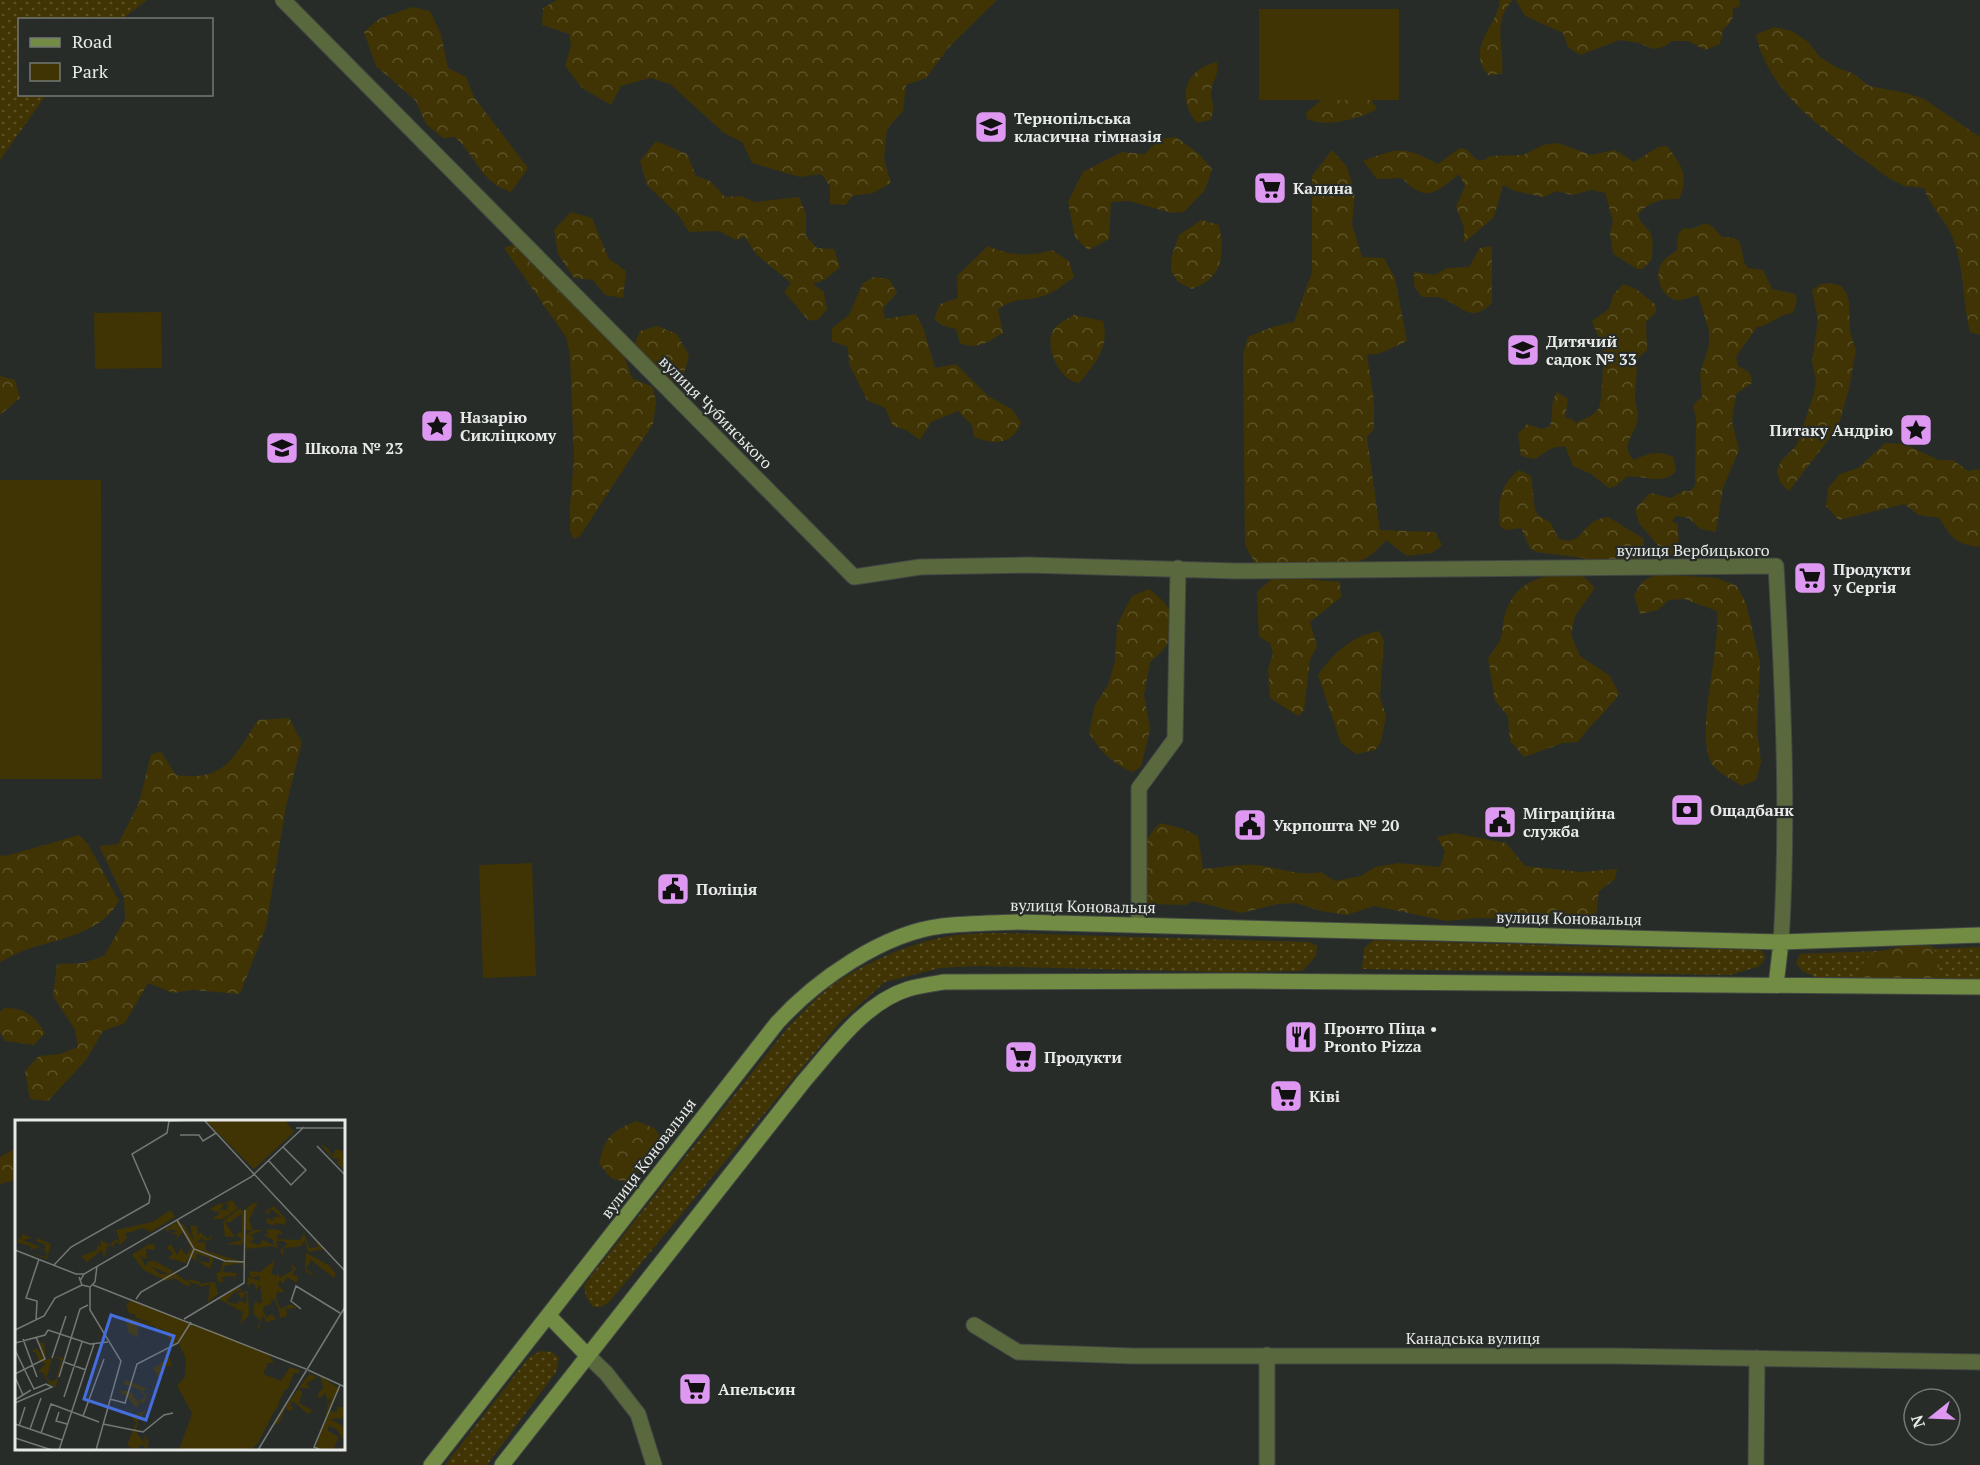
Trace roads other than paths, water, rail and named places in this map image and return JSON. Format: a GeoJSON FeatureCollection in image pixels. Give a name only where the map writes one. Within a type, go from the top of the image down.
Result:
{"type":"FeatureCollection","features":[{"type":"Feature","properties":{"kind":"main road","name":"вулиця Коновальця"},"geometry":{"type":"LineString","coordinates":[[431,1465],[777,1023],[799,999],[845,965],[888,943],[940,926],[1016,922],[1781,942],[1980,935]]}},
{"type":"Feature","properties":{"kind":"main road"},"geometry":{"type":"LineString","coordinates":[[1776,985],[1781,942]]}},
{"type":"Feature","properties":{"kind":"main road"},"geometry":{"type":"LineString","coordinates":[[502,1465],[804,1081],[853,1025],[882,1003],[907,990],[944,982],[1240,981],[1980,987]]}},
{"type":"Feature","properties":{"kind":"main road"},"geometry":{"type":"LineString","coordinates":[[549,1316],[587,1355]]}},
{"type":"Feature","properties":{"kind":"street","name":"вулиця Чубинського"},"geometry":{"type":"LineString","coordinates":[[283,0],[854,577],[920,567],[1027,565],[1236,571]]}},
{"type":"Feature","properties":{"kind":"street","name":"вулиця Вербицького"},"geometry":{"type":"LineString","coordinates":[[1236,571],[1776,566],[1785,727],[1786,859],[1781,942]]}},
{"type":"Feature","properties":{"kind":"street"},"geometry":{"type":"LineString","coordinates":[[1139,925],[1139,788],[1175,739],[1178,568]]}},
{"type":"Feature","properties":{"kind":"street","name":"Канадська вулиця"},"geometry":{"type":"LineString","coordinates":[[974,1325],[1018,1352],[1133,1356],[1267,1354],[1980,1362]]}},
{"type":"Feature","properties":{"kind":"street"},"geometry":{"type":"LineString","coordinates":[[1267,1354],[1267,1465]]}},
{"type":"Feature","properties":{"kind":"street"},"geometry":{"type":"LineString","coordinates":[[587,1355],[606,1373],[638,1414],[654,1465]]}},
{"type":"Feature","properties":{"kind":"street"},"geometry":{"type":"LineString","coordinates":[[1756,1465],[1757,1358]]}},
{"type":"Feature","properties":{"kind":"place","name":"Тернопільська класична гімназія"},"geometry":{"type":"Point","coordinates":[991,127]}},
{"type":"Feature","properties":{"kind":"place","name":"Калина"},"geometry":{"type":"Point","coordinates":[1270,188]}},
{"type":"Feature","properties":{"kind":"place","name":"Дитячий садок № 33"},"geometry":{"type":"Point","coordinates":[1523,350]}},
{"type":"Feature","properties":{"kind":"place","name":"Назарію Сикліцкому"},"geometry":{"type":"Point","coordinates":[437,426]}},
{"type":"Feature","properties":{"kind":"place","name":"Питаку Андрію"},"geometry":{"type":"Point","coordinates":[1916,430]}},
{"type":"Feature","properties":{"kind":"place","name":"Школа № 23"},"geometry":{"type":"Point","coordinates":[282,448]}},
{"type":"Feature","properties":{"kind":"place","name":"Продукти у Сергія"},"geometry":{"type":"Point","coordinates":[1810,578]}},
{"type":"Feature","properties":{"kind":"place","name":"Ощадбанк"},"geometry":{"type":"Point","coordinates":[1687,810]}},
{"type":"Feature","properties":{"kind":"place","name":"Міграційна служба"},"geometry":{"type":"Point","coordinates":[1500,822]}},
{"type":"Feature","properties":{"kind":"place","name":"Укрпошта № 20"},"geometry":{"type":"Point","coordinates":[1250,825]}},
{"type":"Feature","properties":{"kind":"place","name":"Поліція"},"geometry":{"type":"Point","coordinates":[673,889]}},
{"type":"Feature","properties":{"kind":"place","name":"Пронто Піца • Pronto Pizza"},"geometry":{"type":"Point","coordinates":[1301,1037]}},
{"type":"Feature","properties":{"kind":"place","name":"Продукти"},"geometry":{"type":"Point","coordinates":[1021,1057]}},
{"type":"Feature","properties":{"kind":"place","name":"Ківі"},"geometry":{"type":"Point","coordinates":[1286,1096]}},
{"type":"Feature","properties":{"kind":"place","name":"Апельсин"},"geometry":{"type":"Point","coordinates":[695,1389]}}]}
